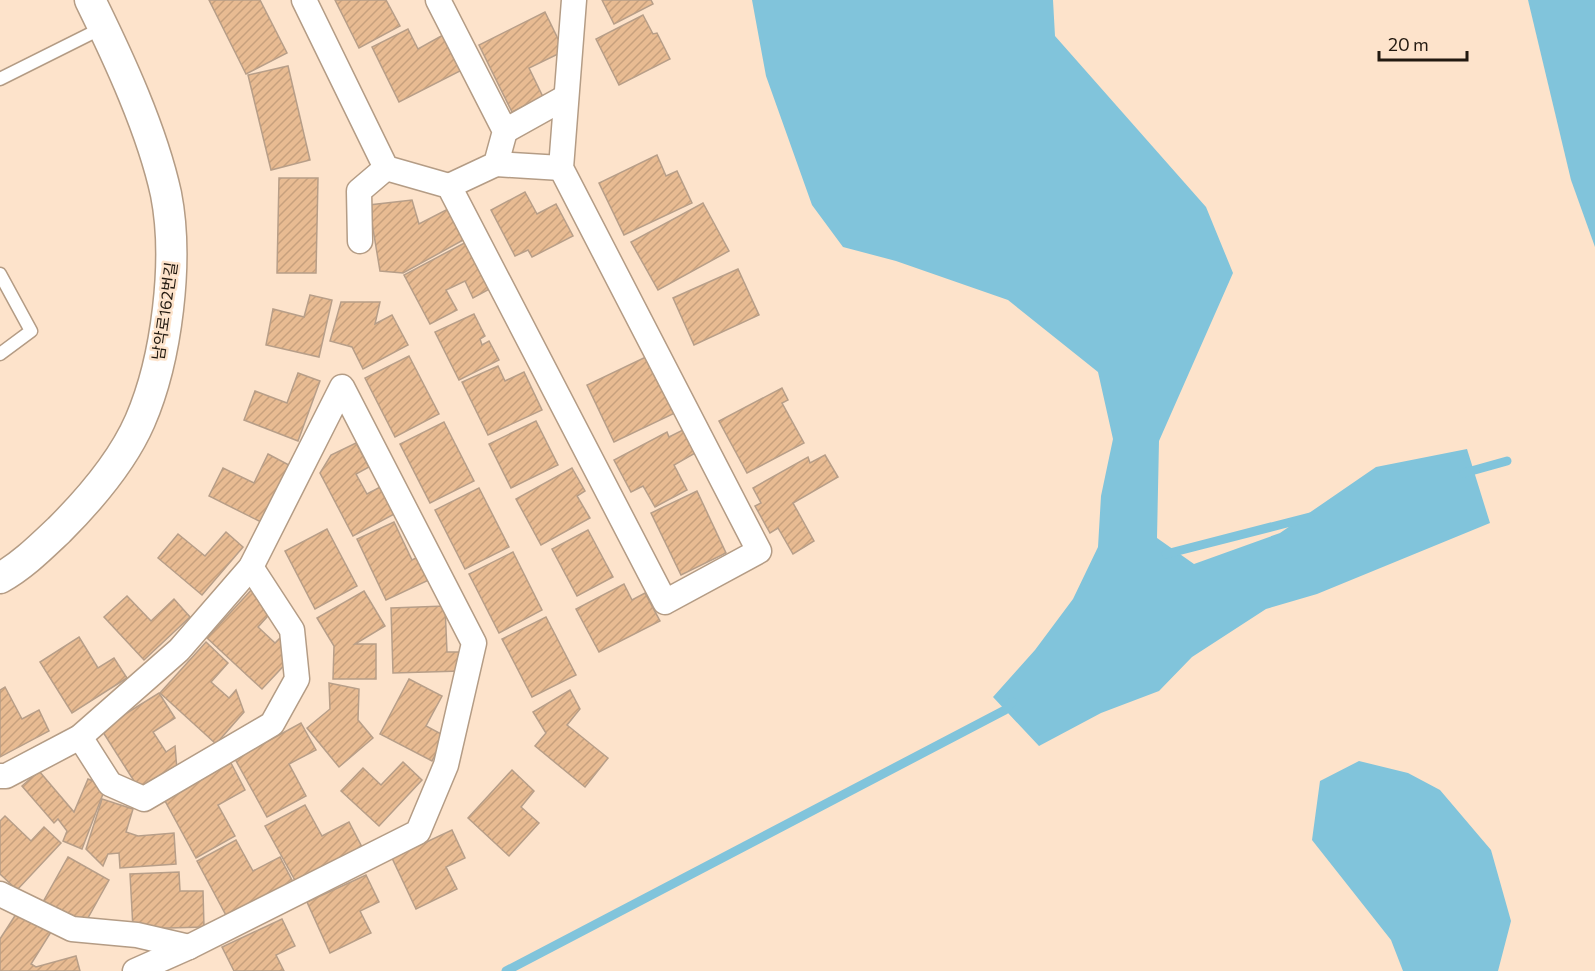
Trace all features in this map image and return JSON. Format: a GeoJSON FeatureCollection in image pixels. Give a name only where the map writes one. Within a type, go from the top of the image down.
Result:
{"type":"FeatureCollection","features":[{"type":"Feature","properties":{"kind":"street","name":"남악로162번길"},"geometry":{"type":"LineString","coordinates":[[0,578],[10,573],[43,546],[75,515],[113,466],[140,422],[155,376],[168,310],[172,252],[164,186],[156,154],[90,0]]}},
{"type":"Feature","properties":{"kind":"street"},"geometry":{"type":"LineString","coordinates":[[303,0],[386,168],[449,186],[496,164],[561,168]]}},
{"type":"Feature","properties":{"kind":"street"},"geometry":{"type":"LineString","coordinates":[[438,0],[505,131],[496,164]]}},
{"type":"Feature","properties":{"kind":"street"},"geometry":{"type":"LineString","coordinates":[[449,186],[665,602],[759,551],[561,168],[573,0]]}},
{"type":"Feature","properties":{"kind":"street"},"geometry":{"type":"LineString","coordinates":[[505,131],[566,97]]}},
{"type":"Feature","properties":{"kind":"street"},"geometry":{"type":"LineString","coordinates":[[360,241],[359,191],[386,168]]}},
{"type":"Feature","properties":{"kind":"street"},"geometry":{"type":"LineString","coordinates":[[0,776],[6,776],[80,738],[179,650],[251,567],[342,387],[474,643],[446,765],[418,832],[189,947],[135,971]]}},
{"type":"Feature","properties":{"kind":"street"},"geometry":{"type":"LineString","coordinates":[[80,738],[110,784],[144,799],[272,724],[297,679],[291,630],[251,567]]}},
{"type":"Feature","properties":{"kind":"street"},"geometry":{"type":"LineString","coordinates":[[0,894],[72,929],[137,935],[189,947]]}},
{"type":"Feature","properties":{"kind":"lane"},"geometry":{"type":"LineString","coordinates":[[0,79],[103,27]]}},
{"type":"Feature","properties":{"kind":"lane"},"geometry":{"type":"LineString","coordinates":[[0,273],[31,331],[0,354]]}},
{"type":"Feature","properties":{"kind":"water"},"geometry":{"type":"Polygon","coordinates":[[[752,0],[1053,0],[1055,36],[1206,207],[1233,273],[1159,441],[1157,538],[1194,564],[1280,533],[1376,467],[1467,449],[1490,523],[1317,594],[1266,609],[1192,657],[1159,691],[1101,713],[1039,746],[993,697],[1035,650],[1073,599],[1098,547],[1101,496],[1113,439],[1098,372],[1008,300],[896,261],[843,247],[812,205],[766,76],[752,0]]]}},
{"type":"Feature","properties":{"kind":"water"},"geometry":{"type":"Polygon","coordinates":[[[1528,0],[1595,0],[1595,247],[1571,180],[1528,0]]]}},
{"type":"Feature","properties":{"kind":"water"},"geometry":{"type":"Polygon","coordinates":[[[1359,761],[1408,773],[1440,790],[1491,850],[1511,921],[1498,971],[1403,971],[1391,940],[1312,840],[1320,781],[1359,761]]]}},
{"type":"Feature","properties":{"kind":"building"},"geometry":{"type":"Polygon","coordinates":[[[209,0],[260,0],[287,53],[246,74],[209,0]]]}},
{"type":"Feature","properties":{"kind":"building"},"geometry":{"type":"Polygon","coordinates":[[[335,0],[386,0],[400,26],[359,48],[335,0]]]}},
{"type":"Feature","properties":{"kind":"building"},"geometry":{"type":"Polygon","coordinates":[[[602,0],[651,0],[653,4],[614,24],[602,0]]]}},
{"type":"Feature","properties":{"kind":"building"},"geometry":{"type":"Polygon","coordinates":[[[545,12],[559,41],[558,54],[529,68],[543,97],[512,112],[479,45],[545,12]]]}},
{"type":"Feature","properties":{"kind":"building"},"geometry":{"type":"Polygon","coordinates":[[[643,15],[653,34],[657,33],[670,59],[619,85],[596,39],[643,15]]]}},
{"type":"Feature","properties":{"kind":"building"},"geometry":{"type":"Polygon","coordinates":[[[408,29],[418,49],[443,35],[462,70],[399,102],[372,47],[408,29]]]}},
{"type":"Feature","properties":{"kind":"building"},"geometry":{"type":"Polygon","coordinates":[[[288,66],[310,160],[271,170],[248,75],[288,66]]]}},
{"type":"Feature","properties":{"kind":"building"},"geometry":{"type":"Polygon","coordinates":[[[657,155],[666,176],[677,171],[692,203],[624,235],[599,183],[657,155]]]}},
{"type":"Feature","properties":{"kind":"building"},"geometry":{"type":"Polygon","coordinates":[[[279,178],[318,178],[316,273],[277,273],[279,178]]]}},
{"type":"Feature","properties":{"kind":"building"},"geometry":{"type":"Polygon","coordinates":[[[525,192],[537,214],[556,204],[573,236],[532,257],[528,250],[515,256],[491,210],[525,192]]]}},
{"type":"Feature","properties":{"kind":"building"},"geometry":{"type":"Polygon","coordinates":[[[412,200],[419,224],[450,208],[467,238],[403,273],[380,271],[369,205],[412,200]]]}},
{"type":"Feature","properties":{"kind":"building"},"geometry":{"type":"Polygon","coordinates":[[[703,203],[729,251],[658,290],[631,242],[703,203]]]}},
{"type":"Feature","properties":{"kind":"building"},"geometry":{"type":"Polygon","coordinates":[[[470,240],[495,286],[473,298],[465,281],[446,290],[457,310],[430,324],[404,275],[470,240]]]}},
{"type":"Feature","properties":{"kind":"building"},"geometry":{"type":"Polygon","coordinates":[[[738,269],[759,315],[694,345],[673,298],[738,269]]]}},
{"type":"Feature","properties":{"kind":"building"},"geometry":{"type":"Polygon","coordinates":[[[310,295],[332,300],[319,357],[266,345],[273,309],[304,317],[310,295]]]}},
{"type":"Feature","properties":{"kind":"building"},"geometry":{"type":"Polygon","coordinates":[[[341,302],[380,302],[375,324],[392,315],[408,345],[363,369],[352,347],[330,341],[341,302]]]}},
{"type":"Feature","properties":{"kind":"building"},"geometry":{"type":"Polygon","coordinates":[[[474,314],[485,336],[480,339],[482,345],[489,341],[499,360],[459,380],[435,332],[474,314]]]}},
{"type":"Feature","properties":{"kind":"building"},"geometry":{"type":"Polygon","coordinates":[[[650,355],[677,412],[614,442],[587,385],[650,355]]]}},
{"type":"Feature","properties":{"kind":"building"},"geometry":{"type":"Polygon","coordinates":[[[409,356],[439,414],[395,437],[365,378],[409,356]]]}},
{"type":"Feature","properties":{"kind":"building"},"geometry":{"type":"Polygon","coordinates":[[[498,366],[505,381],[524,372],[542,410],[488,435],[462,382],[498,366]]]}},
{"type":"Feature","properties":{"kind":"building"},"geometry":{"type":"Polygon","coordinates":[[[298,373],[320,381],[298,441],[244,420],[255,391],[287,403],[298,373]]]}},
{"type":"Feature","properties":{"kind":"building"},"geometry":{"type":"Polygon","coordinates":[[[782,388],[788,400],[782,403],[804,443],[747,473],[719,421],[782,388]]]}},
{"type":"Feature","properties":{"kind":"building"},"geometry":{"type":"Polygon","coordinates":[[[536,421],[558,465],[511,488],[489,444],[536,421]]]}},
{"type":"Feature","properties":{"kind":"building"},"geometry":{"type":"Polygon","coordinates":[[[444,422],[474,481],[430,503],[400,444],[444,422]]]}},
{"type":"Feature","properties":{"kind":"building"},"geometry":{"type":"Polygon","coordinates":[[[685,429],[697,452],[674,465],[687,490],[655,507],[643,486],[631,492],[614,460],[667,432],[669,437],[685,429]]]}},
{"type":"Feature","properties":{"kind":"building"},"geometry":{"type":"Polygon","coordinates":[[[356,443],[369,467],[356,474],[367,494],[386,484],[400,511],[353,536],[320,473],[331,455],[356,443]]]}},
{"type":"Feature","properties":{"kind":"building"},"geometry":{"type":"Polygon","coordinates":[[[268,454],[289,465],[261,522],[209,496],[223,468],[254,483],[268,454]]]}},
{"type":"Feature","properties":{"kind":"building"},"geometry":{"type":"Polygon","coordinates":[[[825,455],[838,477],[793,503],[814,541],[793,554],[778,528],[770,533],[755,506],[761,503],[753,488],[808,457],[810,463],[825,455]]]}},
{"type":"Feature","properties":{"kind":"building"},"geometry":{"type":"Polygon","coordinates":[[[572,468],[585,491],[577,496],[590,518],[541,545],[516,499],[572,468]]]}},
{"type":"Feature","properties":{"kind":"building"},"geometry":{"type":"Polygon","coordinates":[[[479,488],[509,547],[465,569],[435,510],[479,488]]]}},
{"type":"Feature","properties":{"kind":"building"},"geometry":{"type":"Polygon","coordinates":[[[697,491],[726,553],[681,575],[651,513],[697,491]]]}},
{"type":"Feature","properties":{"kind":"building"},"geometry":{"type":"Polygon","coordinates":[[[394,522],[412,560],[420,556],[431,579],[386,600],[357,539],[394,522]]]}},
{"type":"Feature","properties":{"kind":"building"},"geometry":{"type":"Polygon","coordinates":[[[327,529],[357,586],[315,609],[285,551],[327,529]]]}},
{"type":"Feature","properties":{"kind":"building"},"geometry":{"type":"Polygon","coordinates":[[[588,530],[613,577],[577,596],[552,549],[588,530]]]}},
{"type":"Feature","properties":{"kind":"building"},"geometry":{"type":"Polygon","coordinates":[[[226,532],[243,547],[202,595],[158,558],[178,534],[205,556],[226,532]]]}},
{"type":"Feature","properties":{"kind":"building"},"geometry":{"type":"Polygon","coordinates":[[[513,552],[542,610],[499,633],[469,574],[513,552]]]}},
{"type":"Feature","properties":{"kind":"building"},"geometry":{"type":"Polygon","coordinates":[[[624,584],[632,600],[645,593],[660,621],[599,652],[576,609],[624,584]]]}},
{"type":"Feature","properties":{"kind":"building"},"geometry":{"type":"Polygon","coordinates":[[[253,588],[275,608],[258,627],[275,643],[282,636],[291,658],[262,689],[207,638],[253,588]]]}},
{"type":"Feature","properties":{"kind":"building"},"geometry":{"type":"Polygon","coordinates":[[[364,591],[385,626],[355,644],[376,644],[376,679],[333,679],[334,646],[317,618],[364,591]]]}},
{"type":"Feature","properties":{"kind":"building"},"geometry":{"type":"Polygon","coordinates":[[[127,596],[151,621],[174,599],[190,617],[144,660],[104,617],[127,596]]]}},
{"type":"Feature","properties":{"kind":"building"},"geometry":{"type":"Polygon","coordinates":[[[445,606],[447,652],[461,652],[461,671],[393,673],[391,608],[445,606]]]}},
{"type":"Feature","properties":{"kind":"building"},"geometry":{"type":"Polygon","coordinates":[[[546,617],[576,675],[532,697],[502,639],[546,617]]]}},
{"type":"Feature","properties":{"kind":"building"},"geometry":{"type":"Polygon","coordinates":[[[79,637],[98,668],[114,658],[127,678],[72,713],[40,662],[79,637]]]}},
{"type":"Feature","properties":{"kind":"building"},"geometry":{"type":"Polygon","coordinates":[[[206,642],[228,663],[211,682],[229,698],[236,690],[244,712],[216,744],[160,693],[206,642]]]}},
{"type":"Feature","properties":{"kind":"building"},"geometry":{"type":"Polygon","coordinates":[[[409,679],[442,696],[426,726],[445,736],[432,761],[380,734],[409,679]]]}},
{"type":"Feature","properties":{"kind":"building"},"geometry":{"type":"Polygon","coordinates":[[[329,683],[359,689],[358,720],[373,738],[339,767],[307,728],[330,709],[329,683]]]}},
{"type":"Feature","properties":{"kind":"building"},"geometry":{"type":"Polygon","coordinates":[[[5,687],[22,719],[39,710],[49,731],[0,757],[0,690],[5,687]]]}},
{"type":"Feature","properties":{"kind":"building"},"geometry":{"type":"Polygon","coordinates":[[[570,690],[580,709],[567,725],[608,758],[585,787],[535,746],[546,733],[533,712],[570,690]]]}},
{"type":"Feature","properties":{"kind":"building"},"geometry":{"type":"Polygon","coordinates":[[[159,693],[175,718],[153,732],[166,752],[175,746],[177,770],[141,792],[101,729],[159,693]]]}},
{"type":"Feature","properties":{"kind":"building"},"geometry":{"type":"Polygon","coordinates":[[[301,723],[316,750],[289,764],[306,796],[267,817],[235,759],[301,723]]]}},
{"type":"Feature","properties":{"kind":"building"},"geometry":{"type":"Polygon","coordinates":[[[403,762],[422,780],[379,826],[341,791],[363,768],[381,785],[403,762]]]}},
{"type":"Feature","properties":{"kind":"building"},"geometry":{"type":"Polygon","coordinates":[[[231,763],[245,790],[218,805],[235,836],[196,858],[164,799],[231,763]]]}},
{"type":"Feature","properties":{"kind":"building"},"geometry":{"type":"Polygon","coordinates":[[[512,770],[534,791],[521,807],[539,823],[509,856],[468,818],[512,770]]]}},
{"type":"Feature","properties":{"kind":"building"},"geometry":{"type":"Polygon","coordinates":[[[39,771],[74,812],[88,779],[106,786],[82,849],[63,841],[67,831],[58,819],[54,823],[22,786],[39,771]]]}},
{"type":"Feature","properties":{"kind":"building"},"geometry":{"type":"Polygon","coordinates":[[[102,799],[133,809],[126,832],[138,836],[174,833],[176,864],[120,868],[119,853],[108,854],[103,866],[86,849],[102,799]]]}},
{"type":"Feature","properties":{"kind":"building"},"geometry":{"type":"Polygon","coordinates":[[[305,805],[322,836],[349,822],[363,849],[297,884],[265,826],[305,805]]]}},
{"type":"Feature","properties":{"kind":"building"},"geometry":{"type":"Polygon","coordinates":[[[5,816],[31,841],[44,827],[61,843],[17,890],[0,874],[0,821],[5,816]]]}},
{"type":"Feature","properties":{"kind":"building"},"geometry":{"type":"Polygon","coordinates":[[[452,830],[465,858],[446,867],[457,889],[416,909],[392,858],[452,830]]]}},
{"type":"Feature","properties":{"kind":"building"},"geometry":{"type":"Polygon","coordinates":[[[236,840],[253,871],[280,857],[294,884],[228,919],[197,861],[236,840]]]}},
{"type":"Feature","properties":{"kind":"building"},"geometry":{"type":"Polygon","coordinates":[[[68,857],[109,880],[84,925],[43,902],[68,857]]]}},
{"type":"Feature","properties":{"kind":"building"},"geometry":{"type":"Polygon","coordinates":[[[179,872],[180,891],[203,891],[204,927],[133,929],[130,874],[179,872]]]}},
{"type":"Feature","properties":{"kind":"building"},"geometry":{"type":"Polygon","coordinates":[[[366,875],[379,902],[360,911],[371,933],[330,953],[307,902],[366,875]]]}},
{"type":"Feature","properties":{"kind":"building"},"geometry":{"type":"Polygon","coordinates":[[[18,911],[51,932],[31,964],[36,967],[76,956],[80,971],[0,971],[0,939],[18,911]]]}},
{"type":"Feature","properties":{"kind":"building"},"geometry":{"type":"Polygon","coordinates":[[[282,919],[295,946],[276,955],[284,971],[234,971],[222,947],[282,919]]]}},
{"type":"Feature","properties":{"kind":"waterway"},"geometry":{"type":"LineString","coordinates":[[1464,473],[1507,461]]}},
{"type":"Feature","properties":{"kind":"waterway"},"geometry":{"type":"LineString","coordinates":[[1166,554],[1310,517]]}},
{"type":"Feature","properties":{"kind":"waterway"},"geometry":{"type":"LineString","coordinates":[[506,971],[1005,710],[1012,702]]}}]}
